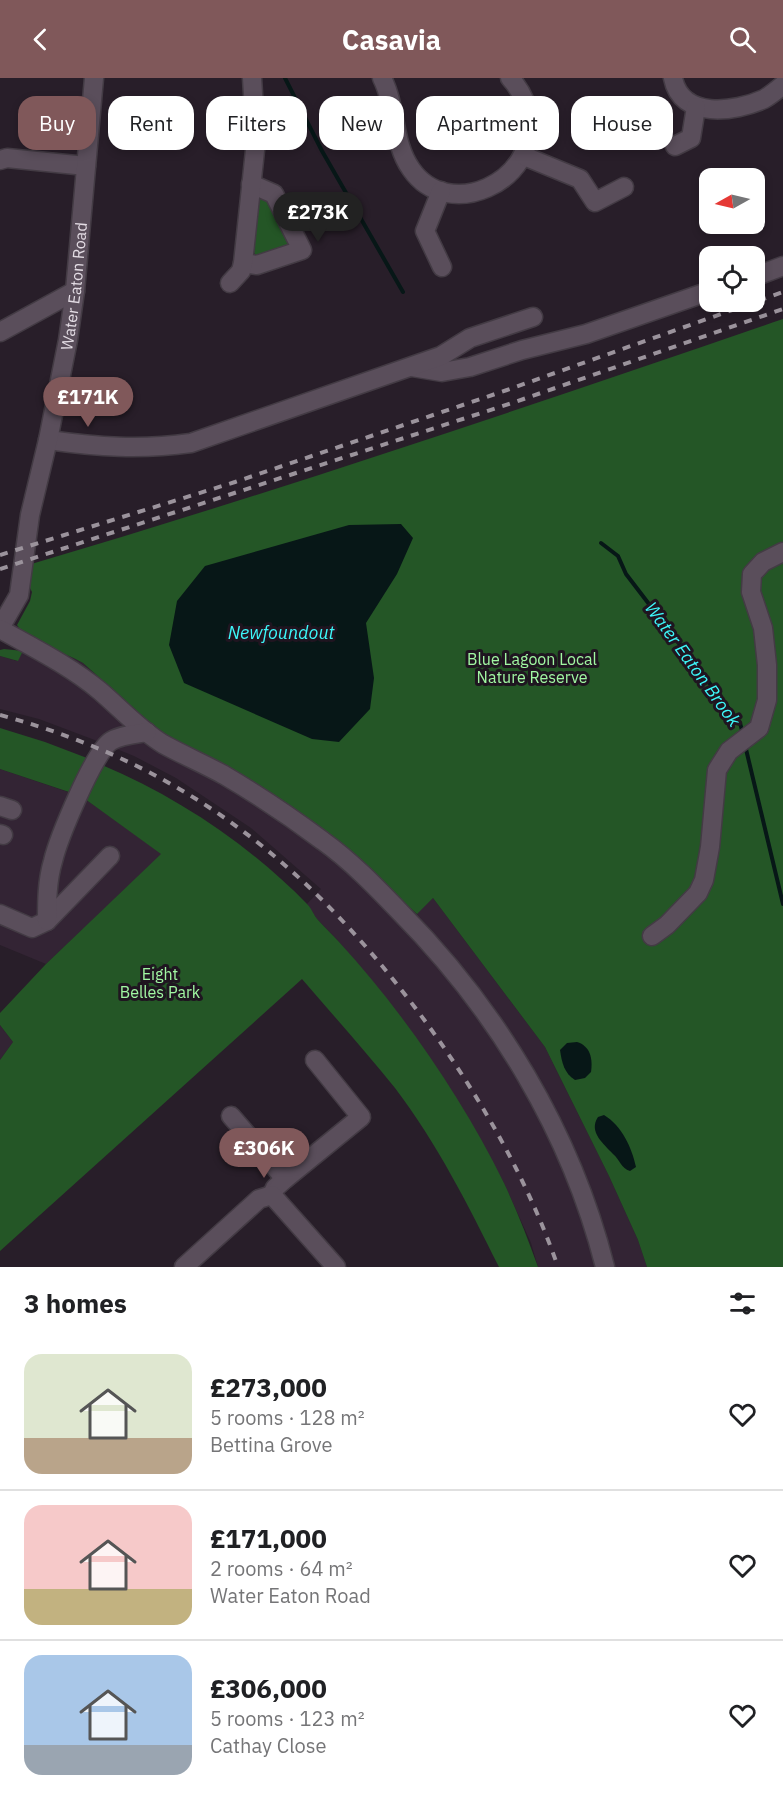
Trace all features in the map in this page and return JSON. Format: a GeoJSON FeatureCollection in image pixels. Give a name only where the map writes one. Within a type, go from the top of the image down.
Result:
{"type":"FeatureCollection","features":[{"type":"Feature","properties":{"kind":"street","name":"Water Eaton Road"},"geometry":{"type":"LineString","coordinates":[[0,628],[19,595],[30,515],[68,340],[75,291],[94,78]]}},
{"type":"Feature","properties":{"kind":"street"},"geometry":{"type":"LineString","coordinates":[[230,283],[241,272],[243,263],[256,141],[252,78]]}},
{"type":"Feature","properties":{"kind":"street"},"geometry":{"type":"LineString","coordinates":[[382,78],[394,116],[400,149],[412,171],[429,185],[455,194],[471,193],[493,186],[510,174],[524,156],[530,129],[527,106],[518,86],[510,78]]}},
{"type":"Feature","properties":{"kind":"street"},"geometry":{"type":"LineString","coordinates":[[673,78],[674,86],[683,99],[696,107],[720,110],[741,107],[766,98],[783,85]]}},
{"type":"Feature","properties":{"kind":"street"},"geometry":{"type":"LineString","coordinates":[[675,146],[691,138],[696,107]]}},
{"type":"Feature","properties":{"kind":"street"},"geometry":{"type":"LineString","coordinates":[[524,156],[580,179],[596,202],[624,187]]}},
{"type":"Feature","properties":{"kind":"street"},"geometry":{"type":"LineString","coordinates":[[0,160],[7,158],[86,166]]}},
{"type":"Feature","properties":{"kind":"street"},"geometry":{"type":"LineString","coordinates":[[243,263],[257,265],[308,253],[274,194],[251,184]]}},
{"type":"Feature","properties":{"kind":"street"},"geometry":{"type":"LineString","coordinates":[[441,191],[425,231],[442,267]]}},
{"type":"Feature","properties":{"kind":"street"},"geometry":{"type":"LineString","coordinates":[[765,273],[783,266]]}},
{"type":"Feature","properties":{"kind":"street"},"geometry":{"type":"LineString","coordinates":[[0,332],[75,291]]}},
{"type":"Feature","properties":{"kind":"street"},"geometry":{"type":"LineString","coordinates":[[410,366],[442,372],[470,367],[522,350],[586,334],[699,295]]}},
{"type":"Feature","properties":{"kind":"street"},"geometry":{"type":"LineString","coordinates":[[48,440],[98,447],[167,446],[191,443],[441,356],[470,338],[533,317]]}},
{"type":"Feature","properties":{"kind":"street"},"geometry":{"type":"LineString","coordinates":[[652,936],[668,925],[698,893],[704,880],[710,847],[717,770],[729,752],[759,728],[767,700],[767,664],[763,628],[751,592],[752,574],[763,562],[783,552]]}},
{"type":"Feature","properties":{"kind":"street"},"geometry":{"type":"LineString","coordinates":[[0,628],[78,675],[147,732],[263,799],[325,842],[383,894],[446,961],[503,1038],[537,1095],[570,1162],[605,1267]]}},
{"type":"Feature","properties":{"kind":"street"},"geometry":{"type":"LineString","coordinates":[[39,925],[52,862],[70,812],[102,748],[116,738],[147,732]]}},
{"type":"Feature","properties":{"kind":"street"},"geometry":{"type":"LineString","coordinates":[[39,925],[110,856]]}},
{"type":"Feature","properties":{"kind":"street"},"geometry":{"type":"LineString","coordinates":[[0,914],[39,925]]}},
{"type":"Feature","properties":{"kind":"street"},"geometry":{"type":"LineString","coordinates":[[184,1267],[259,1199],[272,1195],[275,1188],[285,1179],[361,1118],[315,1060]]}},
{"type":"Feature","properties":{"kind":"street"},"geometry":{"type":"LineString","coordinates":[[231,1116],[285,1179]]}},
{"type":"Feature","properties":{"kind":"street"},"geometry":{"type":"LineString","coordinates":[[272,1195],[336,1267]]}},
{"type":"Feature","properties":{"kind":"shaded area"},"geometry":{"type":"Polygon","coordinates":[[[42,645],[83,663],[157,729],[375,876],[416,914],[433,898],[545,1047],[609,1176],[638,1240],[647,1267],[538,1267],[531,1243],[503,1181],[448,1086],[388,1001],[316,918],[307,904],[321,889],[251,828],[176,778],[134,756],[92,739],[39,719],[0,709],[0,656],[17,661],[23,651],[42,645]]]}},
{"type":"Feature","properties":{"kind":"shaded area"},"geometry":{"type":"Polygon","coordinates":[[[87,758],[85,799],[162,854],[46,964],[0,945],[0,769],[68,792],[87,758]]]}},
{"type":"Feature","properties":{"kind":"shaded area"},"geometry":{"type":"Polygon","coordinates":[[[0,1025],[13,1042],[0,1060],[0,1025]]]}},
{"type":"Feature","properties":{"kind":"green space"},"geometry":{"type":"Polygon","coordinates":[[[267,195],[291,239],[287,250],[260,259],[250,249],[254,200],[267,195]]]}},
{"type":"Feature","properties":{"kind":"green space","name":"Blue Lagoon Local Nature Reserve"},"geometry":{"type":"Polygon","coordinates":[[[783,319],[783,1267],[647,1267],[638,1240],[609,1176],[545,1047],[433,898],[417,914],[375,876],[157,729],[83,663],[38,643],[17,625],[30,601],[32,592],[27,582],[28,565],[407,446],[783,319]]]}},
{"type":"Feature","properties":{"kind":"green space"},"geometry":{"type":"Polygon","coordinates":[[[0,650],[23,651],[18,661],[0,656],[0,650]]]}},
{"type":"Feature","properties":{"kind":"green space"},"geometry":{"type":"Polygon","coordinates":[[[0,728],[87,758],[69,792],[0,769],[0,728]]]}},
{"type":"Feature","properties":{"kind":"green space","name":"Eight Belles Park"},"geometry":{"type":"Polygon","coordinates":[[[102,765],[158,792],[212,825],[238,843],[286,883],[308,905],[409,1027],[451,1088],[504,1183],[538,1267],[499,1267],[425,1130],[384,1074],[302,979],[0,1251],[0,1060],[13,1042],[0,1025],[0,1013],[46,964],[161,854],[85,799],[102,765]]]}},
{"type":"Feature","properties":{"kind":"water","name":"Newfoundout"},"geometry":{"type":"Polygon","coordinates":[[[401,524],[413,538],[397,574],[366,623],[374,678],[370,709],[339,742],[312,739],[184,683],[169,645],[177,601],[205,566],[349,525],[401,524]]]}},
{"type":"Feature","properties":{"kind":"water"},"geometry":{"type":"Polygon","coordinates":[[[577,1042],[588,1050],[592,1067],[591,1072],[585,1078],[575,1080],[564,1067],[560,1050],[567,1043],[577,1042]]]}},
{"type":"Feature","properties":{"kind":"water"},"geometry":{"type":"Polygon","coordinates":[[[604,1115],[621,1131],[629,1145],[636,1167],[630,1171],[623,1166],[596,1133],[595,1122],[598,1117],[604,1115]]]}},
{"type":"Feature","properties":{"kind":"waterway","name":"Water Eaton Brook"},"geometry":{"type":"LineString","coordinates":[[285,78],[322,151],[403,292]]}},
{"type":"Feature","properties":{"kind":"waterway","name":"Water Eaton Brook"},"geometry":{"type":"LineString","coordinates":[[601,543],[618,556],[626,574],[740,723],[743,734]]}},
{"type":"Feature","properties":{"kind":"waterway","name":"Water Eaton Brook"},"geometry":{"type":"LineString","coordinates":[[745,745],[783,904]]}},
{"type":"Feature","properties":{"kind":"railway"},"geometry":{"type":"LineString","coordinates":[[0,555],[235,482],[507,390],[783,292]]}},
{"type":"Feature","properties":{"kind":"railway"},"geometry":{"type":"LineString","coordinates":[[0,569],[512,403],[783,309]]}},
{"type":"Feature","properties":{"kind":"railway"},"geometry":{"type":"LineString","coordinates":[[0,715],[70,737],[135,765],[194,798],[249,836],[300,879],[348,927],[394,980],[456,1066],[521,1178],[558,1267]]}}]}
